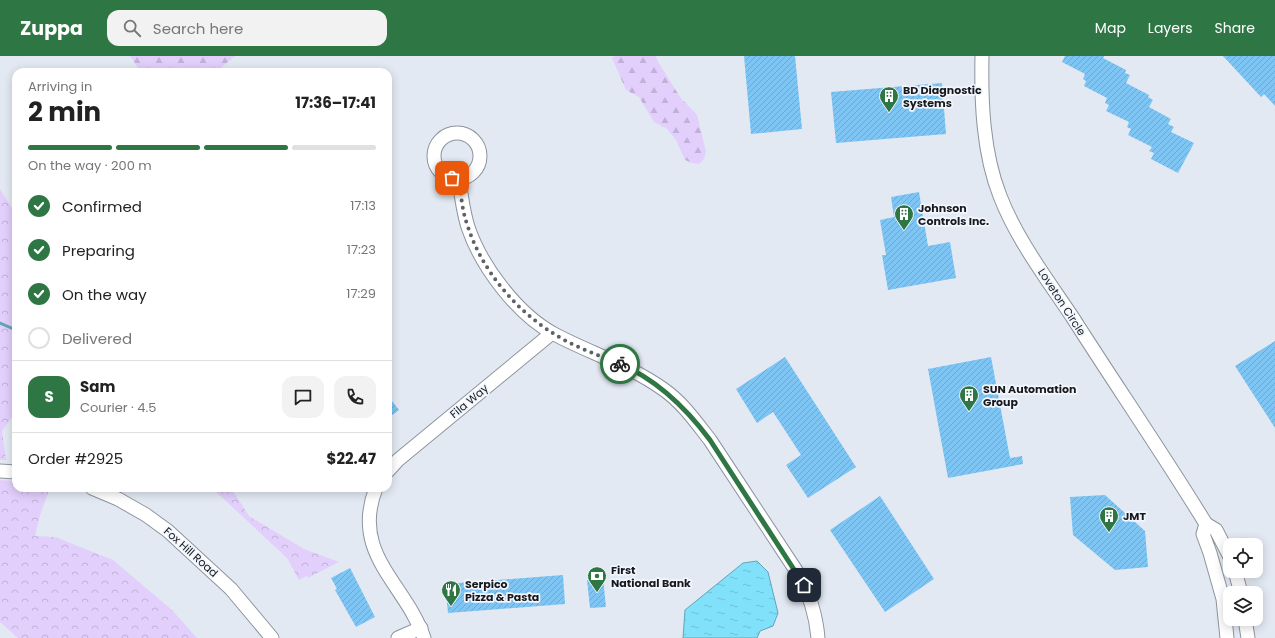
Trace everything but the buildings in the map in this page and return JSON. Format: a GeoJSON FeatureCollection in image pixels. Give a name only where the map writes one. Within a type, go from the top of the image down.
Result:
{"type":"FeatureCollection","features":[{"type":"Feature","properties":{"kind":"street","name":"Loveton Circle"},"geometry":{"type":"LineString","coordinates":[[982,56],[982,86],[986,140],[994,178],[1009,218],[1206,524],[1216,530],[1223,544]]}},
{"type":"Feature","properties":{"kind":"street"},"geometry":{"type":"LineString","coordinates":[[459,179],[462,204],[475,244],[502,288],[516,304],[552,333],[624,366],[663,389],[679,403],[710,440],[802,580],[813,608],[818,638]]}},
{"type":"Feature","properties":{"kind":"street","name":"Fila Way"},"geometry":{"type":"LineString","coordinates":[[392,467],[398,460],[552,333]]}},
{"type":"Feature","properties":{"kind":"street"},"geometry":{"type":"LineString","coordinates":[[0,471],[12,472]]}},
{"type":"Feature","properties":{"kind":"street","name":"Fox Hill Road"},"geometry":{"type":"LineString","coordinates":[[101,492],[118,499],[146,515],[168,531],[231,589],[272,638]]}},
{"type":"Feature","properties":{"kind":"street"},"geometry":{"type":"LineString","coordinates":[[375,492],[370,509],[370,530],[375,551],[383,569],[414,615],[422,633],[398,638]]}},
{"type":"Feature","properties":{"kind":"street"},"geometry":{"type":"LineString","coordinates":[[1206,524],[1203,534],[1223,599],[1227,638]]}},
{"type":"Feature","properties":{"kind":"street"},"geometry":{"type":"LineString","coordinates":[[1246,626],[1248,638]]}},
{"type":"Feature","properties":{"kind":"green space"},"geometry":{"type":"Polygon","coordinates":[[[130,56],[235,56],[221,68],[138,68],[130,56]]]}},
{"type":"Feature","properties":{"kind":"green space"},"geometry":{"type":"Polygon","coordinates":[[[615,56],[656,56],[680,97],[697,115],[706,152],[704,159],[699,164],[685,160],[676,140],[667,129],[654,122],[639,97],[626,90],[612,58],[615,56]]]}},
{"type":"Feature","properties":{"kind":"green space"},"geometry":{"type":"Polygon","coordinates":[[[0,189],[12,208],[12,417],[2,431],[6,460],[0,460],[0,189]]]}},
{"type":"Feature","properties":{"kind":"green space"},"geometry":{"type":"Polygon","coordinates":[[[0,480],[12,481],[12,492],[49,492],[40,515],[35,536],[55,537],[113,560],[172,610],[197,638],[18,638],[0,622],[0,480]]]}},
{"type":"Feature","properties":{"kind":"green space"},"geometry":{"type":"Polygon","coordinates":[[[216,492],[234,492],[249,516],[304,549],[339,562],[308,578],[307,576],[299,580],[287,558],[216,492]]]}},
{"type":"Feature","properties":{"kind":"water"},"geometry":{"type":"Polygon","coordinates":[[[757,561],[768,572],[778,613],[773,626],[760,631],[757,638],[683,638],[685,610],[743,563],[757,561]]]}},
{"type":"Feature","properties":{"kind":"waterway"},"geometry":{"type":"LineString","coordinates":[[0,323],[12,328]]}},
{"type":"Feature","properties":{"kind":"way so far"},"geometry":{"type":"LineString","coordinates":[[452,178],[459,179],[462,204],[475,244],[502,288],[516,304],[552,333],[620,364]]}},
{"type":"Feature","properties":{"kind":"place","name":"BD Diagnostic Systems"},"geometry":{"type":"Point","coordinates":[889,113]}},
{"type":"Feature","properties":{"kind":"place","name":"Johnson Controls Inc."},"geometry":{"type":"Point","coordinates":[904,231]}},
{"type":"Feature","properties":{"kind":"place","name":"SUN Automation Group"},"geometry":{"type":"Point","coordinates":[969,412]}},
{"type":"Feature","properties":{"kind":"place","name":"JMT"},"geometry":{"type":"Point","coordinates":[1109,533]}},
{"type":"Feature","properties":{"kind":"place","name":"First National Bank"},"geometry":{"type":"Point","coordinates":[597,593]}},
{"type":"Feature","properties":{"kind":"place","name":"Serpico Pizza & Pasta"},"geometry":{"type":"Point","coordinates":[451,607]}},
{"type":"Feature","properties":{"kind":"route"},"geometry":{"type":"LineString","coordinates":[[620,364],[663,389],[679,403],[695,421],[710,440],[799,575],[804,585]]}}]}
